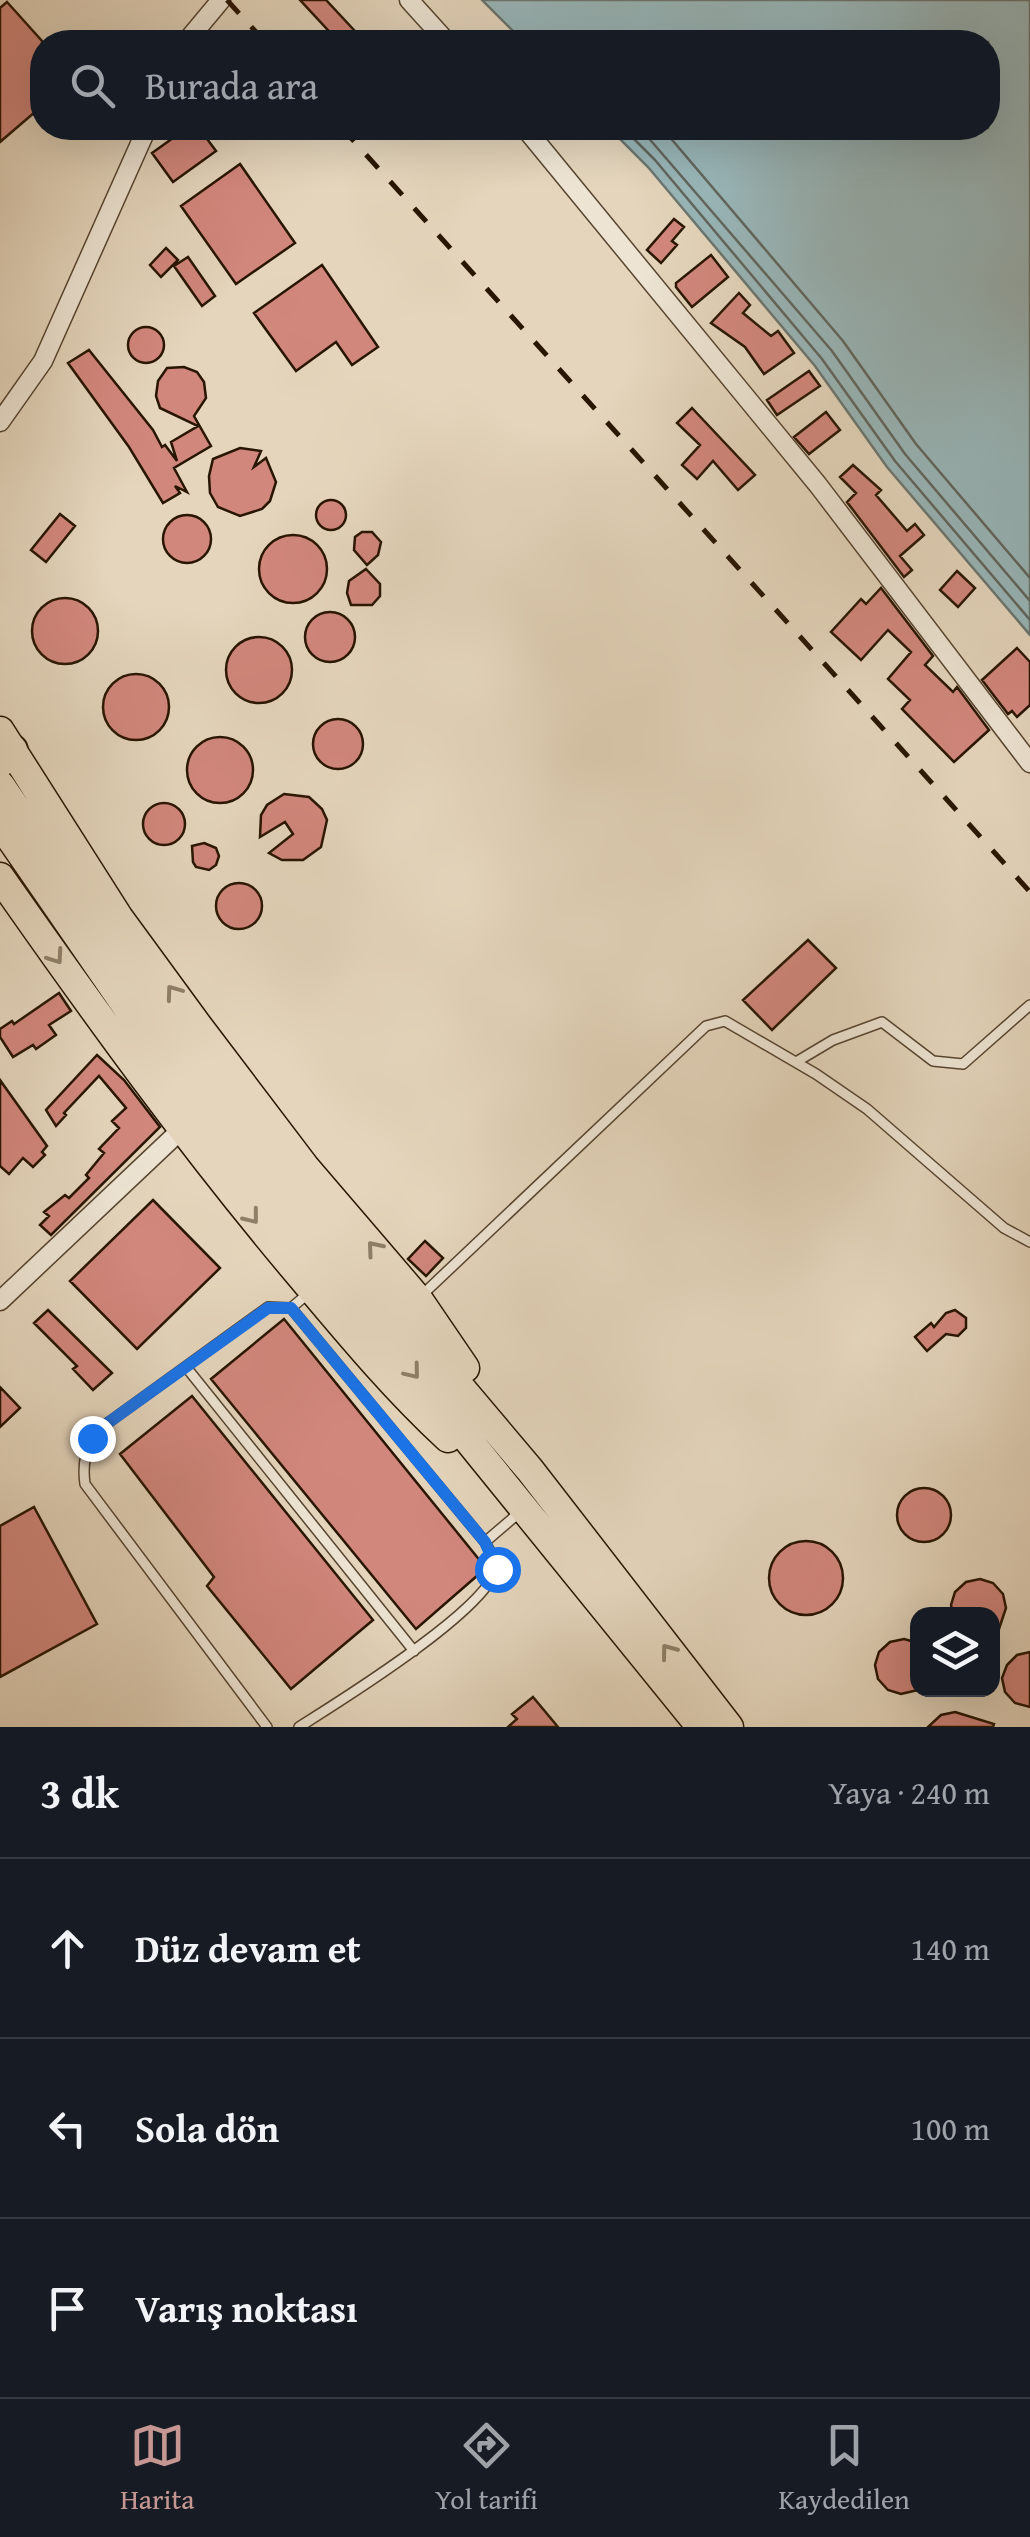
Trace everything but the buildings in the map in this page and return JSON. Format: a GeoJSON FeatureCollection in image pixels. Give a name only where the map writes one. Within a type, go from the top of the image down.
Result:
{"type":"FeatureCollection","features":[{"type":"Feature","properties":{"kind":"highway"},"geometry":{"type":"LineString","coordinates":[[4,747],[119,918],[198,1026],[305,1166],[418,1299],[530,1470]]}},
{"type":"Feature","properties":{"kind":"highway"},"geometry":{"type":"LineString","coordinates":[[0,786],[250,1154],[519,1506],[700,1727]]}},
{"type":"Feature","properties":{"kind":"highway"},"geometry":{"type":"LineString","coordinates":[[0,823],[158,1052],[530,1470],[729,1727]]}},
{"type":"Feature","properties":{"kind":"highway"},"geometry":{"type":"LineString","coordinates":[[0,878],[302,1299],[519,1506]]}},
{"type":"Feature","properties":{"kind":"street"},"geometry":{"type":"LineString","coordinates":[[196,30],[220,0]]}},
{"type":"Feature","properties":{"kind":"street"},"geometry":{"type":"LineString","coordinates":[[408,0],[437,30]]}},
{"type":"Feature","properties":{"kind":"street"},"geometry":{"type":"LineString","coordinates":[[0,422],[43,361],[142,140]]}},
{"type":"Feature","properties":{"kind":"street"},"geometry":{"type":"LineString","coordinates":[[535,140],[818,485],[1030,763]]}},
{"type":"Feature","properties":{"kind":"street"},"geometry":{"type":"LineString","coordinates":[[0,1301],[182,1128]]}},
{"type":"Feature","properties":{"kind":"lane"},"geometry":{"type":"LineString","coordinates":[[796,1062],[832,1040],[882,1022],[933,1061],[962,1064],[1030,1005]]}},
{"type":"Feature","properties":{"kind":"lane"},"geometry":{"type":"LineString","coordinates":[[418,1299],[706,1026],[725,1021],[867,1109],[1004,1228],[1030,1242]]}},
{"type":"Feature","properties":{"kind":"lane"},"geometry":{"type":"LineString","coordinates":[[267,1727],[85,1484],[85,1454],[98,1430],[268,1308],[302,1299],[485,1542],[496,1564],[492,1583],[414,1651],[299,1727]]}},
{"type":"Feature","properties":{"kind":"lane"},"geometry":{"type":"LineString","coordinates":[[186,1367],[414,1651]]}},
{"type":"Feature","properties":{"kind":"lane"},"geometry":{"type":"LineString","coordinates":[[485,1542],[519,1506]]}},
{"type":"Feature","properties":{"kind":"water"},"geometry":{"type":"Polygon","coordinates":[[[482,0],[1030,0],[1030,635],[887,467],[815,366],[621,140],[1000,140],[1000,30],[512,30],[482,0]]]}},
{"type":"Feature","properties":{"kind":"railway"},"geometry":{"type":"LineString","coordinates":[[227,0],[254,30]]}},
{"type":"Feature","properties":{"kind":"railway"},"geometry":{"type":"LineString","coordinates":[[353,140],[1030,892]]}},
{"type":"Feature","properties":{"kind":"route"},"geometry":{"type":"LineString","coordinates":[[92,1438],[268,1308],[291,1308],[485,1542],[497,1569]]}}]}
